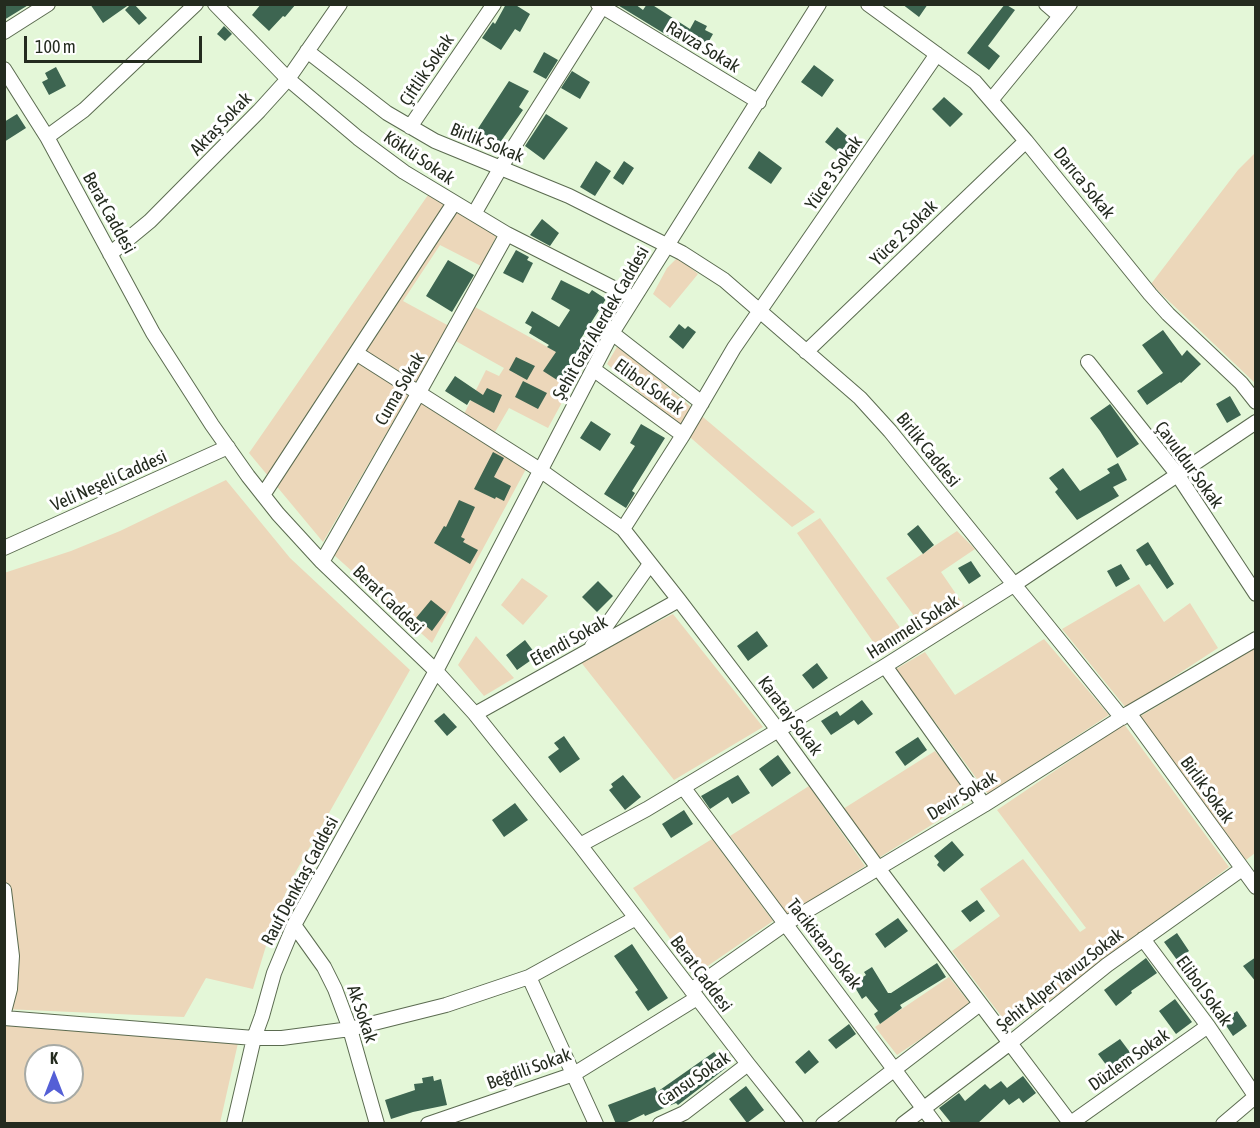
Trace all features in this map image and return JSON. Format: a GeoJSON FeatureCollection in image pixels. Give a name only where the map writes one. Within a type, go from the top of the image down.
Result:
{"type":"FeatureCollection","features":[{"type":"Feature","properties":{"kind":"street"},"geometry":{"type":"LineString","coordinates":[[4,32],[48,4]]}},
{"type":"Feature","properties":{"kind":"street"},"geometry":{"type":"LineString","coordinates":[[47,137],[84,110],[196,4]]}},
{"type":"Feature","properties":{"kind":"street","name":"Köklü Sokak"},"geometry":{"type":"LineString","coordinates":[[216,4],[288,79],[379,154],[454,203],[507,234],[633,298]]}},
{"type":"Feature","properties":{"kind":"street","name":"Aktaş Sokak"},"geometry":{"type":"LineString","coordinates":[[110,254],[150,221],[259,111],[288,79],[340,4]]}},
{"type":"Feature","properties":{"kind":"street","name":"Çiftlik Sokak"},"geometry":{"type":"LineString","coordinates":[[410,127],[494,4]]}},
{"type":"Feature","properties":{"kind":"street","name":"Şehit Gazi Alerdek Caddesi"},"geometry":{"type":"LineString","coordinates":[[436,671],[612,333],[819,4]]}},
{"type":"Feature","properties":{"kind":"street","name":"Darıca Sokak"},"geometry":{"type":"LineString","coordinates":[[867,4],[975,82],[992,99],[1150,294],[1241,383],[1256,402]]}},
{"type":"Feature","properties":{"kind":"street"},"geometry":{"type":"LineString","coordinates":[[1046,4],[1060,16]]}},
{"type":"Feature","properties":{"kind":"street"},"geometry":{"type":"LineString","coordinates":[[992,99],[1070,4]]}},
{"type":"Feature","properties":{"kind":"street"},"geometry":{"type":"LineString","coordinates":[[474,214],[601,5]]}},
{"type":"Feature","properties":{"kind":"street","name":"Ravza Sokak"},"geometry":{"type":"LineString","coordinates":[[601,5],[759,102]]}},
{"type":"Feature","properties":{"kind":"street","name":"Birlik Sokak"},"geometry":{"type":"LineString","coordinates":[[308,51],[387,113],[435,141],[569,196],[667,245]]}},
{"type":"Feature","properties":{"kind":"street","name":"Yüce 3 Sokak"},"geometry":{"type":"LineString","coordinates":[[623,529],[683,435],[734,348],[937,54]]}},
{"type":"Feature","properties":{"kind":"street","name":"Berat Caddesi"},"geometry":{"type":"LineString","coordinates":[[4,69],[47,137],[159,342],[228,447],[263,495],[322,562],[436,671],[476,714],[796,1124]]}},
{"type":"Feature","properties":{"kind":"street","name":"Yüce 2 Sokak"},"geometry":{"type":"LineString","coordinates":[[806,352],[1026,141]]}},
{"type":"Feature","properties":{"kind":"street"},"geometry":{"type":"LineString","coordinates":[[263,495],[454,203]]}},
{"type":"Feature","properties":{"kind":"street","name":"Cuma Sokak"},"geometry":{"type":"LineString","coordinates":[[322,562],[507,234]]}},
{"type":"Feature","properties":{"kind":"street","name":"Birlik Caddesi"},"geometry":{"type":"LineString","coordinates":[[667,245],[709,269],[860,398],[890,430],[1125,716]]}},
{"type":"Feature","properties":{"kind":"street"},"geometry":{"type":"LineString","coordinates":[[612,333],[702,403]]}},
{"type":"Feature","properties":{"kind":"street","name":"Karatay Sokak"},"geometry":{"type":"LineString","coordinates":[[356,353],[540,470],[623,529],[778,730],[878,868],[1071,1123]]}},
{"type":"Feature","properties":{"kind":"street","name":"Çavuldur Sokak"},"geometry":{"type":"LineString","coordinates":[[1088,362],[1177,474],[1256,594]]}},
{"type":"Feature","properties":{"kind":"street","name":"Elibol Sokak"},"geometry":{"type":"LineString","coordinates":[[593,369],[683,435]]}},
{"type":"Feature","properties":{"kind":"street","name":"Hanımeli Sokak"},"geometry":{"type":"LineString","coordinates":[[580,845],[683,787],[885,666],[1015,584],[1256,422]]}},
{"type":"Feature","properties":{"kind":"street","name":"Veli Neşeli Caddesi"},"geometry":{"type":"LineString","coordinates":[[4,548],[228,447]]}},
{"type":"Feature","properties":{"kind":"street"},"geometry":{"type":"LineString","coordinates":[[589,651],[650,564]]}},
{"type":"Feature","properties":{"kind":"street","name":"Efendi Sokak"},"geometry":{"type":"LineString","coordinates":[[476,714],[679,600]]}},
{"type":"Feature","properties":{"kind":"street","name":"Devir Sokak"},"geometry":{"type":"LineString","coordinates":[[694,994],[785,924],[984,805],[1125,716],[1256,639]]}},
{"type":"Feature","properties":{"kind":"street"},"geometry":{"type":"LineString","coordinates":[[885,666],[984,805]]}},
{"type":"Feature","properties":{"kind":"street","name":"Rauf Denktaş Caddesi"},"geometry":{"type":"LineString","coordinates":[[234,1124],[254,1038],[274,973],[294,925],[436,671]]}},
{"type":"Feature","properties":{"kind":"street","name":"Birlik Sokak"},"geometry":{"type":"LineString","coordinates":[[1125,716],[1256,887]]}},
{"type":"Feature","properties":{"kind":"street","name":"Tacikistan Sokak"},"geometry":{"type":"LineString","coordinates":[[683,787],[935,1124]]}},
{"type":"Feature","properties":{"kind":"street","name":"Şehit Alper Yavuz Sokak"},"geometry":{"type":"LineString","coordinates":[[903,1124],[1010,1043],[1107,965],[1242,869]]}},
{"type":"Feature","properties":{"kind":"street"},"geometry":{"type":"LineString","coordinates":[[4,890],[12,956],[10,990],[4,1012]]}},
{"type":"Feature","properties":{"kind":"street"},"geometry":{"type":"LineString","coordinates":[[4,1018],[254,1038],[282,1038],[350,1029],[446,1005],[529,977],[636,918]]}},
{"type":"Feature","properties":{"kind":"street","name":"Ak Sokak"},"geometry":{"type":"LineString","coordinates":[[294,925],[324,967],[335,988],[350,1029],[377,1124]]}},
{"type":"Feature","properties":{"kind":"street","name":"Elibol Sokak"},"geometry":{"type":"LineString","coordinates":[[1143,939],[1208,1026],[1255,1096]]}},
{"type":"Feature","properties":{"kind":"street"},"geometry":{"type":"LineString","coordinates":[[529,977],[596,1124]]}},
{"type":"Feature","properties":{"kind":"street","name":"Beğdili Sokak"},"geometry":{"type":"LineString","coordinates":[[428,1124],[574,1074],[694,994]]}},
{"type":"Feature","properties":{"kind":"street"},"geometry":{"type":"LineString","coordinates":[[824,1124],[980,1004]]}},
{"type":"Feature","properties":{"kind":"street","name":"Düzlem Sokak"},"geometry":{"type":"LineString","coordinates":[[1071,1123],[1208,1026]]}},
{"type":"Feature","properties":{"kind":"street","name":"Cansu Sokak"},"geometry":{"type":"LineString","coordinates":[[660,1124],[684,1113],[748,1064]]}},
{"type":"Feature","properties":{"kind":"street"},"geometry":{"type":"LineString","coordinates":[[1223,1124],[1255,1096]]}},
{"type":"Feature","properties":{"kind":"shaded area"},"geometry":{"type":"Polygon","coordinates":[[[1255,153],[1255,383],[1151,284],[1238,170],[1255,153]]]}},
{"type":"Feature","properties":{"kind":"shaded area"},"geometry":{"type":"Polygon","coordinates":[[[428,195],[497,235],[481,266],[440,245],[403,301],[449,326],[323,542],[249,453],[428,195]]]}},
{"type":"Feature","properties":{"kind":"shaded area"},"geometry":{"type":"Polygon","coordinates":[[[678,257],[698,274],[670,308],[653,294],[667,268],[678,257]]]}},
{"type":"Feature","properties":{"kind":"shaded area"},"geometry":{"type":"Polygon","coordinates":[[[475,307],[582,366],[548,428],[509,408],[495,432],[464,414],[486,370],[499,376],[504,368],[454,340],[475,307]]]}},
{"type":"Feature","properties":{"kind":"shaded area"},"geometry":{"type":"Polygon","coordinates":[[[618,345],[815,512],[792,527],[607,364],[618,345]]]}},
{"type":"Feature","properties":{"kind":"shaded area"},"geometry":{"type":"Polygon","coordinates":[[[421,400],[526,469],[432,643],[334,555],[421,400]]]}},
{"type":"Feature","properties":{"kind":"shaded area"},"geometry":{"type":"Polygon","coordinates":[[[226,480],[290,558],[410,670],[291,880],[272,926],[253,989],[206,978],[184,1017],[5,1009],[4,573],[71,551],[120,531],[226,480]]]}},
{"type":"Feature","properties":{"kind":"shaded area"},"geometry":{"type":"Polygon","coordinates":[[[820,518],[909,640],[883,656],[797,533],[820,518]]]}},
{"type":"Feature","properties":{"kind":"shaded area"},"geometry":{"type":"Polygon","coordinates":[[[957,531],[975,549],[941,572],[965,607],[926,632],[886,578],[957,531]]]}},
{"type":"Feature","properties":{"kind":"shaded area"},"geometry":{"type":"Polygon","coordinates":[[[522,578],[548,596],[523,625],[501,605],[522,578]]]}},
{"type":"Feature","properties":{"kind":"shaded area"},"geometry":{"type":"Polygon","coordinates":[[[1139,584],[1164,622],[1190,603],[1218,648],[1126,708],[1062,629],[1139,584]]]}},
{"type":"Feature","properties":{"kind":"shaded area"},"geometry":{"type":"Polygon","coordinates":[[[673,614],[763,727],[674,780],[580,661],[673,614]]]}},
{"type":"Feature","properties":{"kind":"shaded area"},"geometry":{"type":"Polygon","coordinates":[[[476,636],[514,678],[484,696],[458,665],[476,636]]]}},
{"type":"Feature","properties":{"kind":"shaded area"},"geometry":{"type":"Polygon","coordinates":[[[1044,639],[1109,715],[988,794],[896,669],[925,652],[955,695],[1044,639]]]}},
{"type":"Feature","properties":{"kind":"shaded area"},"geometry":{"type":"Polygon","coordinates":[[[1255,648],[1255,853],[1246,860],[1139,717],[1255,648]]]}},
{"type":"Feature","properties":{"kind":"shaded area"},"geometry":{"type":"Polygon","coordinates":[[[1124,724],[1229,867],[1011,1029],[952,951],[1000,916],[980,889],[1023,859],[1080,932],[1086,928],[997,810],[1124,724]]]}},
{"type":"Feature","properties":{"kind":"shaded area"},"geometry":{"type":"Polygon","coordinates":[[[935,751],[973,799],[877,859],[843,809],[935,751]]]}},
{"type":"Feature","properties":{"kind":"shaded area"},"geometry":{"type":"Polygon","coordinates":[[[809,786],[865,866],[788,915],[730,836],[809,786]]]}},
{"type":"Feature","properties":{"kind":"shaded area"},"geometry":{"type":"Polygon","coordinates":[[[712,839],[773,921],[696,974],[633,888],[712,839]]]}},
{"type":"Feature","properties":{"kind":"shaded area"},"geometry":{"type":"Polygon","coordinates":[[[949,977],[971,1005],[897,1055],[875,1027],[949,977]]]}},
{"type":"Feature","properties":{"kind":"shaded area"},"geometry":{"type":"Polygon","coordinates":[[[4,1025],[238,1043],[220,1123],[5,1123],[4,1025]]]}},
{"type":"Feature","properties":{"kind":"building"},"geometry":{"type":"Polygon","coordinates":[[[4,4],[30,4],[4,20],[4,4]]]}},
{"type":"Feature","properties":{"kind":"building"},"geometry":{"type":"Polygon","coordinates":[[[90,4],[130,4],[103,23],[90,4]]]}},
{"type":"Feature","properties":{"kind":"building"},"geometry":{"type":"Polygon","coordinates":[[[134,4],[147,18],[139,25],[125,10],[134,4]]]}},
{"type":"Feature","properties":{"kind":"building"},"geometry":{"type":"Polygon","coordinates":[[[261,4],[296,4],[269,31],[252,15],[261,4]]]}},
{"type":"Feature","properties":{"kind":"building"},"geometry":{"type":"Polygon","coordinates":[[[506,4],[514,4],[530,14],[520,32],[515,29],[501,50],[482,38],[493,22],[495,24],[506,4]]]}},
{"type":"Feature","properties":{"kind":"building"},"geometry":{"type":"Polygon","coordinates":[[[616,4],[635,4],[643,10],[647,4],[651,4],[690,29],[695,20],[707,26],[705,30],[713,34],[709,41],[714,44],[708,55],[679,40],[678,42],[616,4]]]}},
{"type":"Feature","properties":{"kind":"building"},"geometry":{"type":"Polygon","coordinates":[[[902,4],[928,4],[919,17],[902,4]]]}},
{"type":"Feature","properties":{"kind":"building"},"geometry":{"type":"Polygon","coordinates":[[[1005,4],[1015,10],[988,46],[1000,56],[989,70],[967,53],[1005,4]]]}},
{"type":"Feature","properties":{"kind":"building"},"geometry":{"type":"Polygon","coordinates":[[[224,26],[232,34],[225,41],[217,34],[224,26]]]}},
{"type":"Feature","properties":{"kind":"building"},"geometry":{"type":"Polygon","coordinates":[[[544,52],[558,60],[546,79],[533,72],[544,52]]]}},
{"type":"Feature","properties":{"kind":"building"},"geometry":{"type":"Polygon","coordinates":[[[814,65],[834,80],[822,97],[801,82],[814,65]]]}},
{"type":"Feature","properties":{"kind":"building"},"geometry":{"type":"Polygon","coordinates":[[[56,67],[66,86],[49,95],[42,82],[48,79],[45,73],[56,67]]]}},
{"type":"Feature","properties":{"kind":"building"},"geometry":{"type":"Polygon","coordinates":[[[572,71],[590,82],[580,99],[561,88],[572,71]]]}},
{"type":"Feature","properties":{"kind":"building"},"geometry":{"type":"Polygon","coordinates":[[[509,81],[529,91],[519,107],[523,110],[499,144],[477,130],[509,81]]]}},
{"type":"Feature","properties":{"kind":"building"},"geometry":{"type":"Polygon","coordinates":[[[944,97],[963,114],[950,127],[932,109],[944,97]]]}},
{"type":"Feature","properties":{"kind":"building"},"geometry":{"type":"Polygon","coordinates":[[[17,114],[26,128],[4,142],[4,122],[17,114]]]}},
{"type":"Feature","properties":{"kind":"building"},"geometry":{"type":"Polygon","coordinates":[[[546,114],[568,128],[544,160],[525,146],[546,114]]]}},
{"type":"Feature","properties":{"kind":"building"},"geometry":{"type":"Polygon","coordinates":[[[837,127],[858,145],[846,159],[825,142],[837,127]]]}},
{"type":"Feature","properties":{"kind":"building"},"geometry":{"type":"Polygon","coordinates":[[[759,151],[782,168],[771,184],[748,168],[759,151]]]}},
{"type":"Feature","properties":{"kind":"building"},"geometry":{"type":"Polygon","coordinates":[[[596,161],[611,171],[595,196],[580,187],[596,161]]]}},
{"type":"Feature","properties":{"kind":"building"},"geometry":{"type":"Polygon","coordinates":[[[624,161],[634,168],[623,185],[613,178],[624,161]]]}},
{"type":"Feature","properties":{"kind":"building"},"geometry":{"type":"Polygon","coordinates":[[[542,219],[559,233],[550,246],[530,235],[542,219]]]}},
{"type":"Feature","properties":{"kind":"building"},"geometry":{"type":"Polygon","coordinates":[[[516,250],[529,257],[527,260],[533,263],[523,283],[503,273],[516,250]]]}},
{"type":"Feature","properties":{"kind":"building"},"geometry":{"type":"Polygon","coordinates":[[[448,260],[474,275],[452,312],[426,296],[448,260]]]}},
{"type":"Feature","properties":{"kind":"building"},"geometry":{"type":"Polygon","coordinates":[[[561,280],[589,294],[592,290],[606,299],[580,340],[587,345],[572,367],[578,371],[568,387],[543,371],[556,352],[529,333],[532,327],[525,323],[532,311],[559,327],[570,310],[551,299],[561,280]]]}},
{"type":"Feature","properties":{"kind":"building"},"geometry":{"type":"Polygon","coordinates":[[[679,324],[685,329],[688,326],[696,332],[683,349],[669,337],[679,324]]]}},
{"type":"Feature","properties":{"kind":"building"},"geometry":{"type":"Polygon","coordinates":[[[1163,330],[1182,356],[1187,350],[1201,364],[1181,383],[1147,405],[1137,391],[1163,373],[1142,345],[1163,330]]]}},
{"type":"Feature","properties":{"kind":"building"},"geometry":{"type":"Polygon","coordinates":[[[516,357],[535,366],[527,380],[509,370],[516,357]]]}},
{"type":"Feature","properties":{"kind":"building"},"geometry":{"type":"Polygon","coordinates":[[[455,376],[483,395],[487,388],[502,395],[494,413],[470,400],[467,405],[445,391],[455,376]]]}},
{"type":"Feature","properties":{"kind":"building"},"geometry":{"type":"Polygon","coordinates":[[[523,381],[547,393],[538,409],[515,397],[523,381]]]}},
{"type":"Feature","properties":{"kind":"building"},"geometry":{"type":"Polygon","coordinates":[[[1230,396],[1241,415],[1227,423],[1216,404],[1230,396]]]}},
{"type":"Feature","properties":{"kind":"building"},"geometry":{"type":"Polygon","coordinates":[[[1110,404],[1139,444],[1117,458],[1090,418],[1110,404]]]}},
{"type":"Feature","properties":{"kind":"building"},"geometry":{"type":"Polygon","coordinates":[[[591,421],[611,434],[600,451],[580,438],[591,421]]]}},
{"type":"Feature","properties":{"kind":"building"},"geometry":{"type":"Polygon","coordinates":[[[641,424],[665,438],[632,491],[635,493],[626,508],[604,494],[635,446],[630,443],[641,424]]]}},
{"type":"Feature","properties":{"kind":"building"},"geometry":{"type":"Polygon","coordinates":[[[493,452],[504,458],[494,477],[511,486],[504,501],[474,489],[493,452]]]}},
{"type":"Feature","properties":{"kind":"building"},"geometry":{"type":"Polygon","coordinates":[[[1118,463],[1127,480],[1113,487],[1119,496],[1077,520],[1055,492],[1058,489],[1049,478],[1063,468],[1080,491],[1110,473],[1107,469],[1118,463]]]}},
{"type":"Feature","properties":{"kind":"building"},"geometry":{"type":"Polygon","coordinates":[[[459,500],[475,507],[461,537],[465,539],[463,542],[478,550],[470,564],[434,543],[444,526],[446,527],[459,500]]]}},
{"type":"Feature","properties":{"kind":"building"},"geometry":{"type":"Polygon","coordinates":[[[918,525],[934,545],[923,554],[907,534],[918,525]]]}},
{"type":"Feature","properties":{"kind":"building"},"geometry":{"type":"Polygon","coordinates":[[[1148,542],[1174,584],[1167,589],[1150,564],[1146,566],[1136,550],[1148,542]]]}},
{"type":"Feature","properties":{"kind":"building"},"geometry":{"type":"Polygon","coordinates":[[[971,561],[981,576],[969,584],[958,568],[971,561]]]}},
{"type":"Feature","properties":{"kind":"building"},"geometry":{"type":"Polygon","coordinates":[[[1121,564],[1130,579],[1116,587],[1107,571],[1121,564]]]}},
{"type":"Feature","properties":{"kind":"building"},"geometry":{"type":"Polygon","coordinates":[[[598,581],[613,596],[597,612],[582,597],[598,581]]]}},
{"type":"Feature","properties":{"kind":"building"},"geometry":{"type":"Polygon","coordinates":[[[431,600],[446,612],[432,631],[416,618],[431,600]]]}},
{"type":"Feature","properties":{"kind":"building"},"geometry":{"type":"Polygon","coordinates":[[[757,631],[768,646],[748,661],[737,646],[757,631]]]}},
{"type":"Feature","properties":{"kind":"building"},"geometry":{"type":"Polygon","coordinates":[[[525,640],[537,656],[517,670],[506,655],[525,640]]]}},
{"type":"Feature","properties":{"kind":"building"},"geometry":{"type":"Polygon","coordinates":[[[817,663],[828,678],[813,689],[802,675],[817,663]]]}},
{"type":"Feature","properties":{"kind":"building"},"geometry":{"type":"Polygon","coordinates":[[[862,700],[873,714],[858,725],[854,720],[831,735],[821,721],[837,711],[840,716],[862,700]]]}},
{"type":"Feature","properties":{"kind":"building"},"geometry":{"type":"Polygon","coordinates":[[[444,713],[457,727],[447,736],[434,721],[444,713]]]}},
{"type":"Feature","properties":{"kind":"building"},"geometry":{"type":"Polygon","coordinates":[[[564,736],[580,759],[560,773],[548,757],[559,749],[554,743],[564,736]]]}},
{"type":"Feature","properties":{"kind":"building"},"geometry":{"type":"Polygon","coordinates":[[[918,737],[927,750],[905,766],[895,752],[918,737]]]}},
{"type":"Feature","properties":{"kind":"building"},"geometry":{"type":"Polygon","coordinates":[[[778,755],[791,773],[772,787],[759,769],[778,755]]]}},
{"type":"Feature","properties":{"kind":"building"},"geometry":{"type":"Polygon","coordinates":[[[623,775],[641,797],[625,810],[609,790],[613,787],[611,784],[623,775]]]}},
{"type":"Feature","properties":{"kind":"building"},"geometry":{"type":"Polygon","coordinates":[[[738,775],[750,793],[732,804],[728,797],[710,809],[701,796],[738,775]]]}},
{"type":"Feature","properties":{"kind":"building"},"geometry":{"type":"Polygon","coordinates":[[[515,803],[528,820],[504,837],[492,820],[515,803]]]}},
{"type":"Feature","properties":{"kind":"building"},"geometry":{"type":"Polygon","coordinates":[[[684,810],[693,824],[671,838],[662,824],[684,810]]]}},
{"type":"Feature","properties":{"kind":"building"},"geometry":{"type":"Polygon","coordinates":[[[952,841],[964,855],[944,872],[937,865],[939,862],[934,856],[952,841]]]}},
{"type":"Feature","properties":{"kind":"building"},"geometry":{"type":"Polygon","coordinates":[[[977,900],[985,911],[970,922],[961,911],[977,900]]]}},
{"type":"Feature","properties":{"kind":"building"},"geometry":{"type":"Polygon","coordinates":[[[898,918],[908,931],[885,948],[875,934],[898,918]]]}},
{"type":"Feature","properties":{"kind":"building"},"geometry":{"type":"Polygon","coordinates":[[[1177,933],[1189,951],[1177,960],[1164,942],[1177,933]]]}},
{"type":"Feature","properties":{"kind":"building"},"geometry":{"type":"Polygon","coordinates":[[[632,944],[668,998],[648,1011],[635,992],[638,990],[614,956],[632,944]]]}},
{"type":"Feature","properties":{"kind":"building"},"geometry":{"type":"Polygon","coordinates":[[[1256,957],[1256,982],[1243,966],[1256,957]]]}},
{"type":"Feature","properties":{"kind":"building"},"geometry":{"type":"Polygon","coordinates":[[[1146,958],[1157,973],[1131,991],[1132,993],[1116,1006],[1104,990],[1146,958]]]}},
{"type":"Feature","properties":{"kind":"building"},"geometry":{"type":"Polygon","coordinates":[[[937,963],[946,977],[900,1005],[902,1008],[880,1024],[874,1014],[878,1011],[866,996],[862,999],[853,984],[866,975],[864,972],[872,967],[888,993],[891,993],[937,963]]]}},
{"type":"Feature","properties":{"kind":"building"},"geometry":{"type":"Polygon","coordinates":[[[1175,999],[1192,1022],[1176,1034],[1159,1011],[1175,999]]]}},
{"type":"Feature","properties":{"kind":"building"},"geometry":{"type":"Polygon","coordinates":[[[1237,1011],[1247,1026],[1233,1036],[1223,1021],[1237,1011]]]}},
{"type":"Feature","properties":{"kind":"building"},"geometry":{"type":"Polygon","coordinates":[[[849,1024],[856,1034],[836,1049],[828,1040],[849,1024]]]}},
{"type":"Feature","properties":{"kind":"building"},"geometry":{"type":"Polygon","coordinates":[[[1120,1039],[1135,1059],[1113,1074],[1098,1054],[1120,1039]]]}},
{"type":"Feature","properties":{"kind":"building"},"geometry":{"type":"Polygon","coordinates":[[[809,1050],[819,1062],[805,1074],[795,1062],[809,1050]]]}},
{"type":"Feature","properties":{"kind":"building"},"geometry":{"type":"Polygon","coordinates":[[[714,1052],[726,1068],[678,1105],[676,1103],[623,1124],[616,1124],[608,1105],[655,1087],[657,1092],[714,1052]]]}},
{"type":"Feature","properties":{"kind":"building"},"geometry":{"type":"Polygon","coordinates":[[[433,1076],[434,1081],[441,1079],[447,1105],[391,1119],[385,1100],[415,1090],[414,1084],[423,1083],[422,1078],[433,1076]]]}},
{"type":"Feature","properties":{"kind":"building"},"geometry":{"type":"Polygon","coordinates":[[[1023,1076],[1036,1093],[1023,1103],[1019,1098],[1009,1105],[1004,1099],[977,1124],[952,1124],[939,1108],[959,1093],[965,1101],[985,1084],[990,1089],[1001,1081],[1007,1088],[1023,1076]]]}},
{"type":"Feature","properties":{"kind":"building"},"geometry":{"type":"Polygon","coordinates":[[[746,1086],[764,1110],[747,1123],[729,1099],[746,1086]]]}}]}
